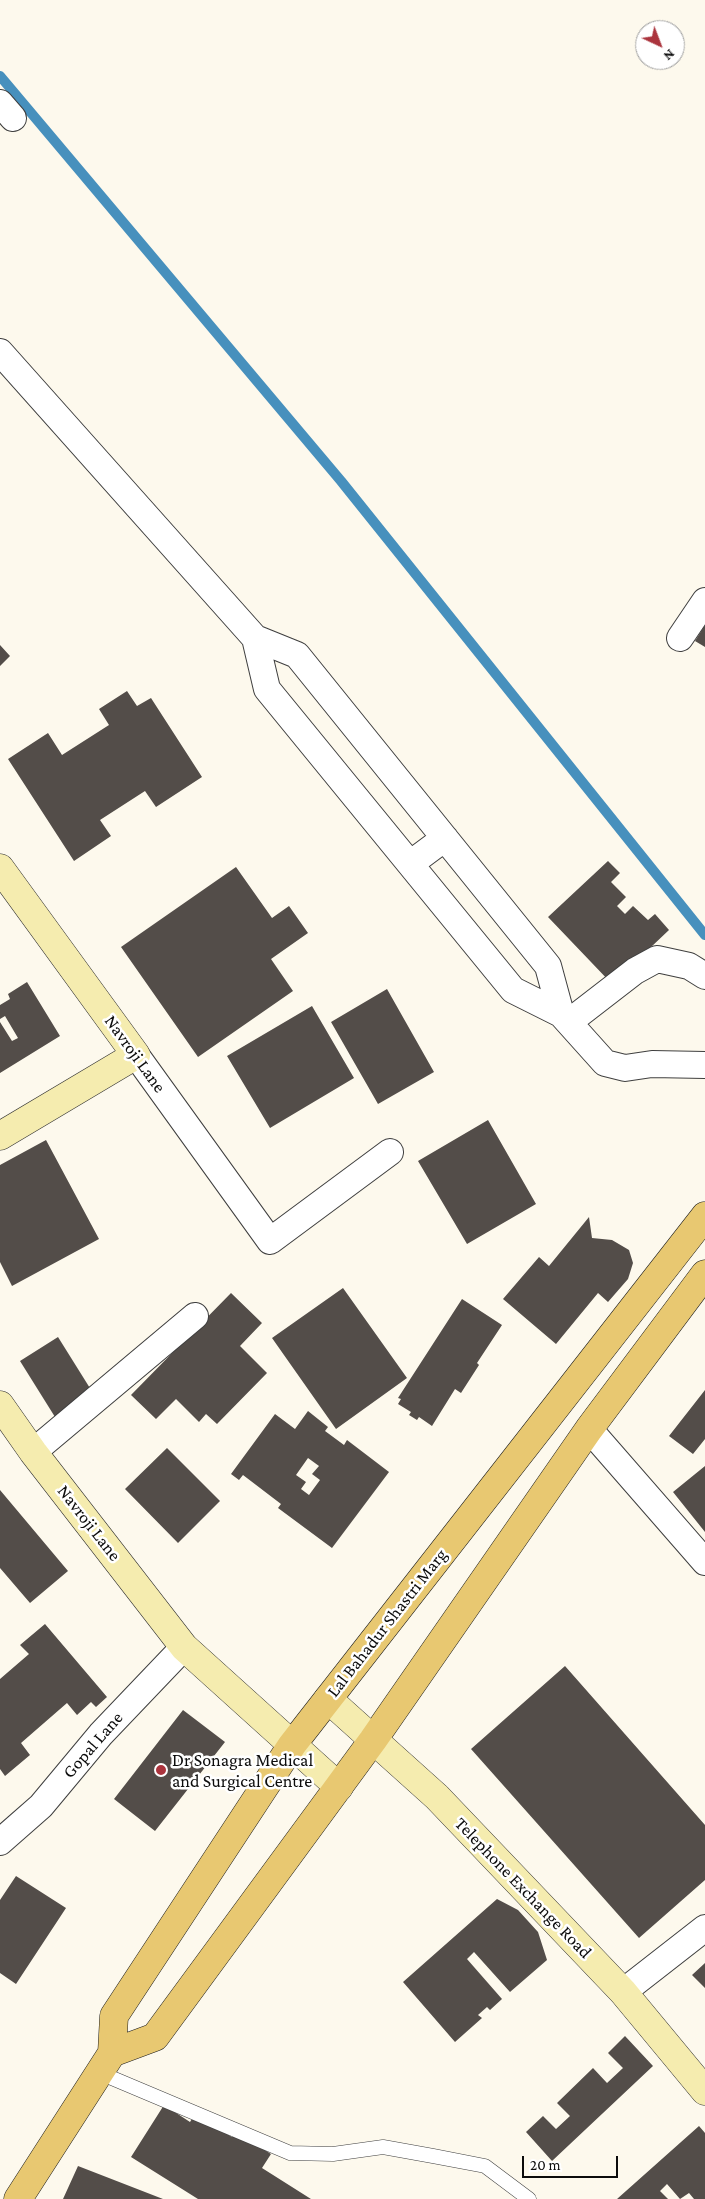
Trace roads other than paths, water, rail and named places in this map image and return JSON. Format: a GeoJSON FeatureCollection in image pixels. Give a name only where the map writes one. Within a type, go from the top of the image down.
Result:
{"type":"FeatureCollection","features":[{"type":"Feature","properties":{"kind":"main road","name":"Lal Bahadur Shastri Marg"},"geometry":{"type":"LineString","coordinates":[[18,2199],[106,2063],[114,2016],[292,1746],[705,1216]]}},
{"type":"Feature","properties":{"kind":"main road"},"geometry":{"type":"LineString","coordinates":[[106,2063],[155,2037],[373,1740],[589,1429],[705,1274]]}},
{"type":"Feature","properties":{"kind":"street"},"geometry":{"type":"LineString","coordinates":[[0,352],[255,638],[297,655],[548,966],[565,1018]]}},
{"type":"Feature","properties":{"kind":"street"},"geometry":{"type":"LineString","coordinates":[[680,638],[705,601]]}},
{"type":"Feature","properties":{"kind":"street"},"geometry":{"type":"LineString","coordinates":[[255,638],[267,689],[513,990],[565,1018],[605,1063],[625,1068],[652,1064],[705,1065]]}},
{"type":"Feature","properties":{"kind":"street"},"geometry":{"type":"LineString","coordinates":[[410,864],[445,838]]}},
{"type":"Feature","properties":{"kind":"street","name":"Navroji Lane"},"geometry":{"type":"LineString","coordinates":[[0,868],[270,1241],[390,1152]]}},
{"type":"Feature","properties":{"kind":"street"},"geometry":{"type":"LineString","coordinates":[[494,966],[527,939]]}},
{"type":"Feature","properties":{"kind":"street"},"geometry":{"type":"LineString","coordinates":[[565,1018],[635,971],[657,959],[689,966],[705,976]]}},
{"type":"Feature","properties":{"kind":"street"},"geometry":{"type":"LineString","coordinates":[[0,1136],[136,1056]]}},
{"type":"Feature","properties":{"kind":"street"},"geometry":{"type":"LineString","coordinates":[[33,1452],[194,1316]]}},
{"type":"Feature","properties":{"kind":"street","name":"Navroji Lane"},"geometry":{"type":"LineString","coordinates":[[0,1405],[33,1452],[184,1646],[338,1787]]}},
{"type":"Feature","properties":{"kind":"street"},"geometry":{"type":"LineString","coordinates":[[589,1429],[705,1562]]}},
{"type":"Feature","properties":{"kind":"street","name":"Gopal Lane"},"geometry":{"type":"LineString","coordinates":[[0,1842],[41,1806],[101,1734],[184,1646]]}},
{"type":"Feature","properties":{"kind":"street","name":"Telephone Exchange Road"},"geometry":{"type":"LineString","coordinates":[[328,1699],[437,1797],[623,1992],[704,2089]]}},
{"type":"Feature","properties":{"kind":"street"},"geometry":{"type":"LineString","coordinates":[[623,1992],[705,1928]]}},
{"type":"Feature","properties":{"kind":"lane"},"geometry":{"type":"LineString","coordinates":[[106,2063],[290,2153],[333,2154],[383,2147],[485,2166],[529,2199]]}},
{"type":"Feature","properties":{"kind":"waterway"},"geometry":{"type":"LineString","coordinates":[[0,76],[341,481],[705,935]]}},
{"type":"Feature","properties":{"kind":"place","name":"Dr Sonagra Medical and Surgical Centre"},"geometry":{"type":"Point","coordinates":[161,1770]}}]}
